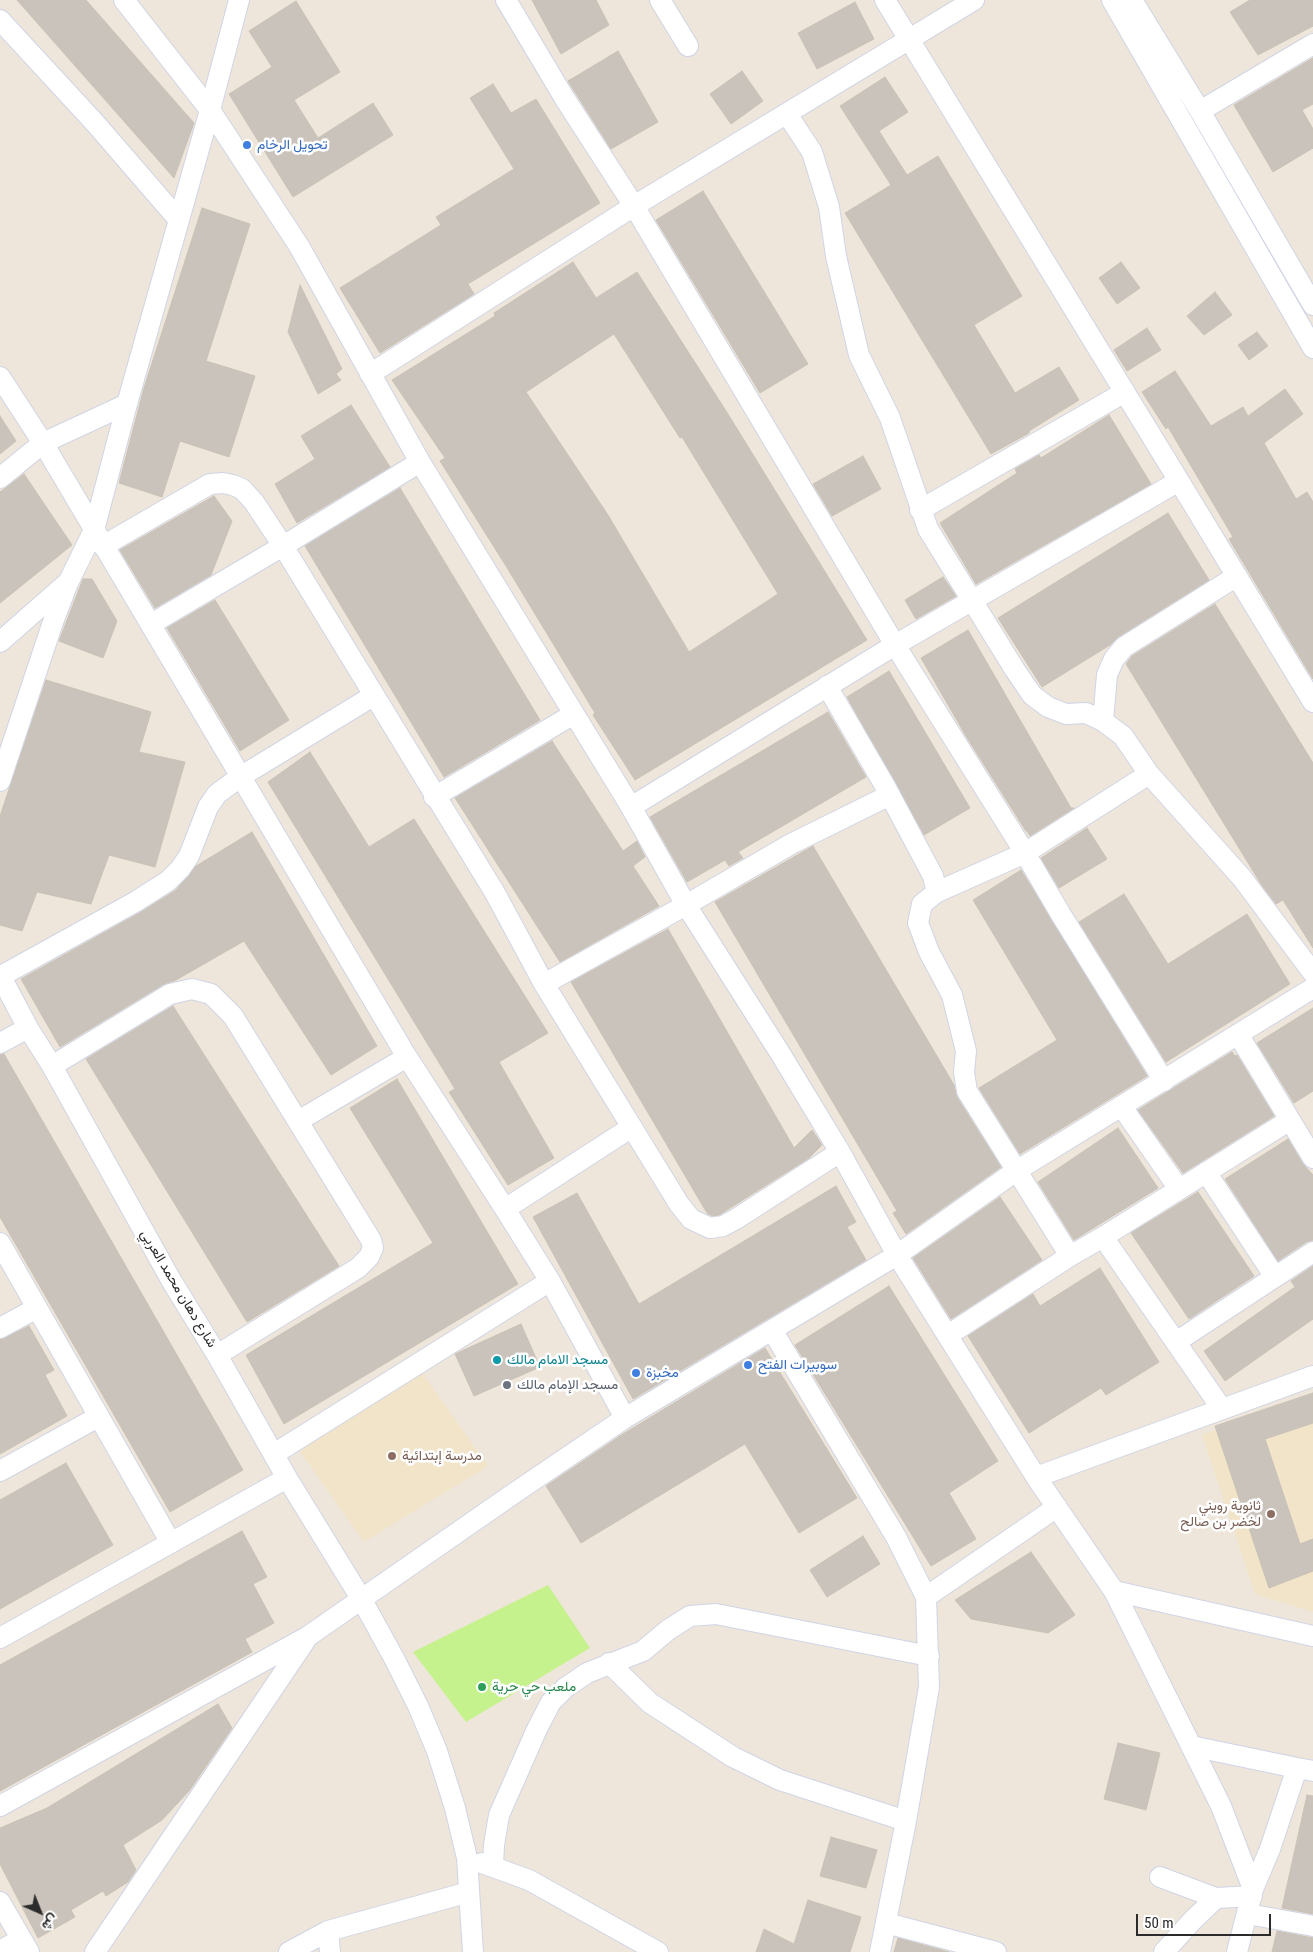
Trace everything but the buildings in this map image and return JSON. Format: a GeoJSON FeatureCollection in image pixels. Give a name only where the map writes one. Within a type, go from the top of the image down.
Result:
{"type":"FeatureCollection","features":[{"type":"Feature","properties":{"kind":"street"},"geometry":{"type":"LineString","coordinates":[[124,0],[210,110],[299,246],[420,462],[630,807],[686,905],[840,1152],[897,1255],[1036,1477],[1114,1591],[1221,1806],[1251,1899]]}},
{"type":"Feature","properties":{"kind":"street"},"geometry":{"type":"LineString","coordinates":[[0,642],[68,583],[99,538],[127,404],[239,0]]}},
{"type":"Feature","properties":{"kind":"street"},"geometry":{"type":"LineString","coordinates":[[506,0],[565,99],[634,206],[895,645],[1164,1081]]}},
{"type":"Feature","properties":{"kind":"street"},"geometry":{"type":"LineString","coordinates":[[660,0],[688,46]]}},
{"type":"Feature","properties":{"kind":"street"},"geometry":{"type":"LineString","coordinates":[[884,0],[1180,481],[1313,702]]}},
{"type":"Feature","properties":{"kind":"street"},"geometry":{"type":"LineString","coordinates":[[370,374],[634,206],[974,0]]}},
{"type":"Feature","properties":{"kind":"street"},"geometry":{"type":"LineString","coordinates":[[1112,0],[1313,348]]}},
{"type":"Feature","properties":{"kind":"street"},"geometry":{"type":"LineString","coordinates":[[1132,0],[1311,297]]}},
{"type":"Feature","properties":{"kind":"street"},"geometry":{"type":"LineString","coordinates":[[0,20],[95,123],[178,219]]}},
{"type":"Feature","properties":{"kind":"street"},"geometry":{"type":"LineString","coordinates":[[1200,111],[1313,44]]}},
{"type":"Feature","properties":{"kind":"street"},"geometry":{"type":"LineString","coordinates":[[787,114],[812,152],[829,207],[836,256],[859,355],[890,418],[928,529],[1032,695],[1048,707],[1066,714],[1086,713],[1103,720],[1123,736],[1149,774],[1242,878],[1313,973]]}},
{"type":"Feature","properties":{"kind":"street"},"geometry":{"type":"LineString","coordinates":[[0,377],[43,444],[151,624],[407,1057],[550,1281],[625,1418]]}},
{"type":"Feature","properties":{"kind":"street"},"geometry":{"type":"LineString","coordinates":[[920,510],[1125,392]]}},
{"type":"Feature","properties":{"kind":"street"},"geometry":{"type":"LineString","coordinates":[[0,478],[43,444],[127,404]]}},
{"type":"Feature","properties":{"kind":"street"},"geometry":{"type":"LineString","coordinates":[[151,624],[420,462]]}},
{"type":"Feature","properties":{"kind":"street"},"geometry":{"type":"LineString","coordinates":[[630,807],[895,645],[1180,481]]}},
{"type":"Feature","properties":{"kind":"street"},"geometry":{"type":"LineString","coordinates":[[99,538],[210,484],[223,483],[242,489],[248,495],[283,546],[495,893],[544,984],[679,1204],[692,1219],[710,1228],[716,1228],[736,1219],[840,1152]]}},
{"type":"Feature","properties":{"kind":"street"},"geometry":{"type":"LineString","coordinates":[[1103,720],[1107,675],[1114,659],[1124,647],[1237,576]]}},
{"type":"Feature","properties":{"kind":"street"},"geometry":{"type":"LineString","coordinates":[[0,781],[68,583]]}},
{"type":"Feature","properties":{"kind":"street"},"geometry":{"type":"LineString","coordinates":[[827,686],[890,795],[933,876],[938,892]]}},
{"type":"Feature","properties":{"kind":"street"},"geometry":{"type":"LineString","coordinates":[[0,975],[135,902],[168,881],[189,856],[208,807],[217,794],[240,777],[373,696]]}},
{"type":"Feature","properties":{"kind":"street"},"geometry":{"type":"LineString","coordinates":[[434,796],[574,714]]}},
{"type":"Feature","properties":{"kind":"street"},"geometry":{"type":"LineString","coordinates":[[1070,1256],[967,1091],[964,1072],[966,1051],[952,994],[928,952],[918,924],[922,904],[938,892],[1025,854],[1149,774]]}},
{"type":"Feature","properties":{"kind":"street"},"geometry":{"type":"LineString","coordinates":[[544,984],[791,844],[890,795]]}},
{"type":"Feature","properties":{"kind":"street","name":"شارع دهان محمد العربي"},"geometry":{"type":"LineString","coordinates":[[0,975],[171,1280],[217,1355],[287,1478],[362,1600],[418,1706],[437,1751],[455,1808],[467,1858],[473,1952]]}},
{"type":"Feature","properties":{"kind":"street"},"geometry":{"type":"LineString","coordinates":[[52,1066],[170,994],[192,988],[211,994],[233,1016],[371,1240],[372,1248],[369,1257],[358,1268],[217,1355]]}},
{"type":"Feature","properties":{"kind":"street"},"geometry":{"type":"LineString","coordinates":[[0,1806],[307,1637],[625,1418],[897,1255],[1016,1172],[1313,988]]}},
{"type":"Feature","properties":{"kind":"street"},"geometry":{"type":"LineString","coordinates":[[0,1044],[28,1028]]}},
{"type":"Feature","properties":{"kind":"street"},"geometry":{"type":"LineString","coordinates":[[1238,1034],[1290,1120],[1310,1144]]}},
{"type":"Feature","properties":{"kind":"street"},"geometry":{"type":"LineString","coordinates":[[298,1121],[407,1057]]}},
{"type":"Feature","properties":{"kind":"street"},"geometry":{"type":"LineString","coordinates":[[1122,1107],[1179,1189]]}},
{"type":"Feature","properties":{"kind":"street"},"geometry":{"type":"LineString","coordinates":[[948,1335],[1070,1256],[1290,1120]]}},
{"type":"Feature","properties":{"kind":"street"},"geometry":{"type":"LineString","coordinates":[[505,1209],[632,1127]]}},
{"type":"Feature","properties":{"kind":"street"},"geometry":{"type":"LineString","coordinates":[[1206,1172],[1275,1277]]}},
{"type":"Feature","properties":{"kind":"street"},"geometry":{"type":"LineString","coordinates":[[1103,1237],[1222,1408]]}},
{"type":"Feature","properties":{"kind":"street"},"geometry":{"type":"LineString","coordinates":[[0,1244],[171,1543]]}},
{"type":"Feature","properties":{"kind":"street"},"geometry":{"type":"LineString","coordinates":[[1176,1342],[1313,1252]]}},
{"type":"Feature","properties":{"kind":"street"},"geometry":{"type":"LineString","coordinates":[[274,1454],[550,1281]]}},
{"type":"Feature","properties":{"kind":"street"},"geometry":{"type":"LineString","coordinates":[[0,1328],[37,1308]]}},
{"type":"Feature","properties":{"kind":"street"},"geometry":{"type":"LineString","coordinates":[[772,1330],[896,1537],[926,1597],[929,1688],[925,1720],[880,1952]]}},
{"type":"Feature","properties":{"kind":"street"},"geometry":{"type":"LineString","coordinates":[[1036,1477],[1313,1376]]}},
{"type":"Feature","properties":{"kind":"street"},"geometry":{"type":"LineString","coordinates":[[0,1472],[98,1417]]}},
{"type":"Feature","properties":{"kind":"street"},"geometry":{"type":"LineString","coordinates":[[0,1638],[287,1478]]}},
{"type":"Feature","properties":{"kind":"street"},"geometry":{"type":"LineString","coordinates":[[926,1597],[1056,1507]]}},
{"type":"Feature","properties":{"kind":"street"},"geometry":{"type":"LineString","coordinates":[[1114,1591],[1313,1636]]}},
{"type":"Feature","properties":{"kind":"street"},"geometry":{"type":"LineString","coordinates":[[493,1867],[494,1845],[499,1815],[551,1702],[565,1688],[586,1673],[643,1651],[679,1621],[698,1614],[716,1614],[929,1656]]}},
{"type":"Feature","properties":{"kind":"street"},"geometry":{"type":"LineString","coordinates":[[95,1952],[307,1637]]}},
{"type":"Feature","properties":{"kind":"street"},"geometry":{"type":"LineString","coordinates":[[609,1663],[650,1703],[733,1757],[780,1780],[906,1821]]}},
{"type":"Feature","properties":{"kind":"street"},"geometry":{"type":"LineString","coordinates":[[1192,1746],[1305,1770],[1276,1832],[1251,1899],[1237,1952]]}},
{"type":"Feature","properties":{"kind":"street"},"geometry":{"type":"LineString","coordinates":[[467,1858],[529,1880],[658,1952]]}},
{"type":"Feature","properties":{"kind":"street"},"geometry":{"type":"LineString","coordinates":[[1160,1877],[1216,1898],[1251,1899],[1313,1926]]}},
{"type":"Feature","properties":{"kind":"street"},"geometry":{"type":"LineString","coordinates":[[289,1952],[328,1931],[469,1892]]}},
{"type":"Feature","properties":{"kind":"street"},"geometry":{"type":"LineString","coordinates":[[1164,1952],[1216,1898]]}},
{"type":"Feature","properties":{"kind":"street"},"geometry":{"type":"LineString","coordinates":[[0,1902],[25,1945],[0,1951]]}},
{"type":"Feature","properties":{"kind":"street"},"geometry":{"type":"LineString","coordinates":[[886,1923],[996,1952]]}},
{"type":"Feature","properties":{"kind":"street"},"geometry":{"type":"LineString","coordinates":[[328,1931],[330,1952]]}},
{"type":"Feature","properties":{"kind":"shaded area","name":"مدرسة إبتدائية"},"geometry":{"type":"Polygon","coordinates":[[[420,1370],[488,1466],[364,1542],[296,1446],[420,1370]]]}},
{"type":"Feature","properties":{"kind":"shaded area","name":"ثانوية رويني لخضر بن صالح"},"geometry":{"type":"Polygon","coordinates":[[[1313,1394],[1313,1612],[1255,1594],[1202,1435],[1313,1394]]]}},
{"type":"Feature","properties":{"kind":"green space","name":"ملعب حي حرية"},"geometry":{"type":"Polygon","coordinates":[[[548,1585],[590,1648],[466,1722],[413,1652],[548,1585]]]}},
{"type":"Feature","properties":{"kind":"place","name":"تحويل الرخام"},"geometry":{"type":"Point","coordinates":[247,145]}},
{"type":"Feature","properties":{"kind":"place","name":"مسجد الامام مالك"},"geometry":{"type":"Point","coordinates":[497,1360]}},
{"type":"Feature","properties":{"kind":"place","name":"سوبيرات الفتح"},"geometry":{"type":"Point","coordinates":[748,1365]}},
{"type":"Feature","properties":{"kind":"place","name":"مخبزة"},"geometry":{"type":"Point","coordinates":[636,1373]}},
{"type":"Feature","properties":{"kind":"place","name":"مسجد الإمام مالك"},"geometry":{"type":"Point","coordinates":[507,1385]}},
{"type":"Feature","properties":{"kind":"place","name":"مدرسة إبتدائية"},"geometry":{"type":"Point","coordinates":[392,1456]}},
{"type":"Feature","properties":{"kind":"place","name":"ثانوية رويني لخضر بن صالح"},"geometry":{"type":"Point","coordinates":[1271,1514]}},
{"type":"Feature","properties":{"kind":"place","name":"ملعب حي حرية"},"geometry":{"type":"Point","coordinates":[482,1687]}}]}
